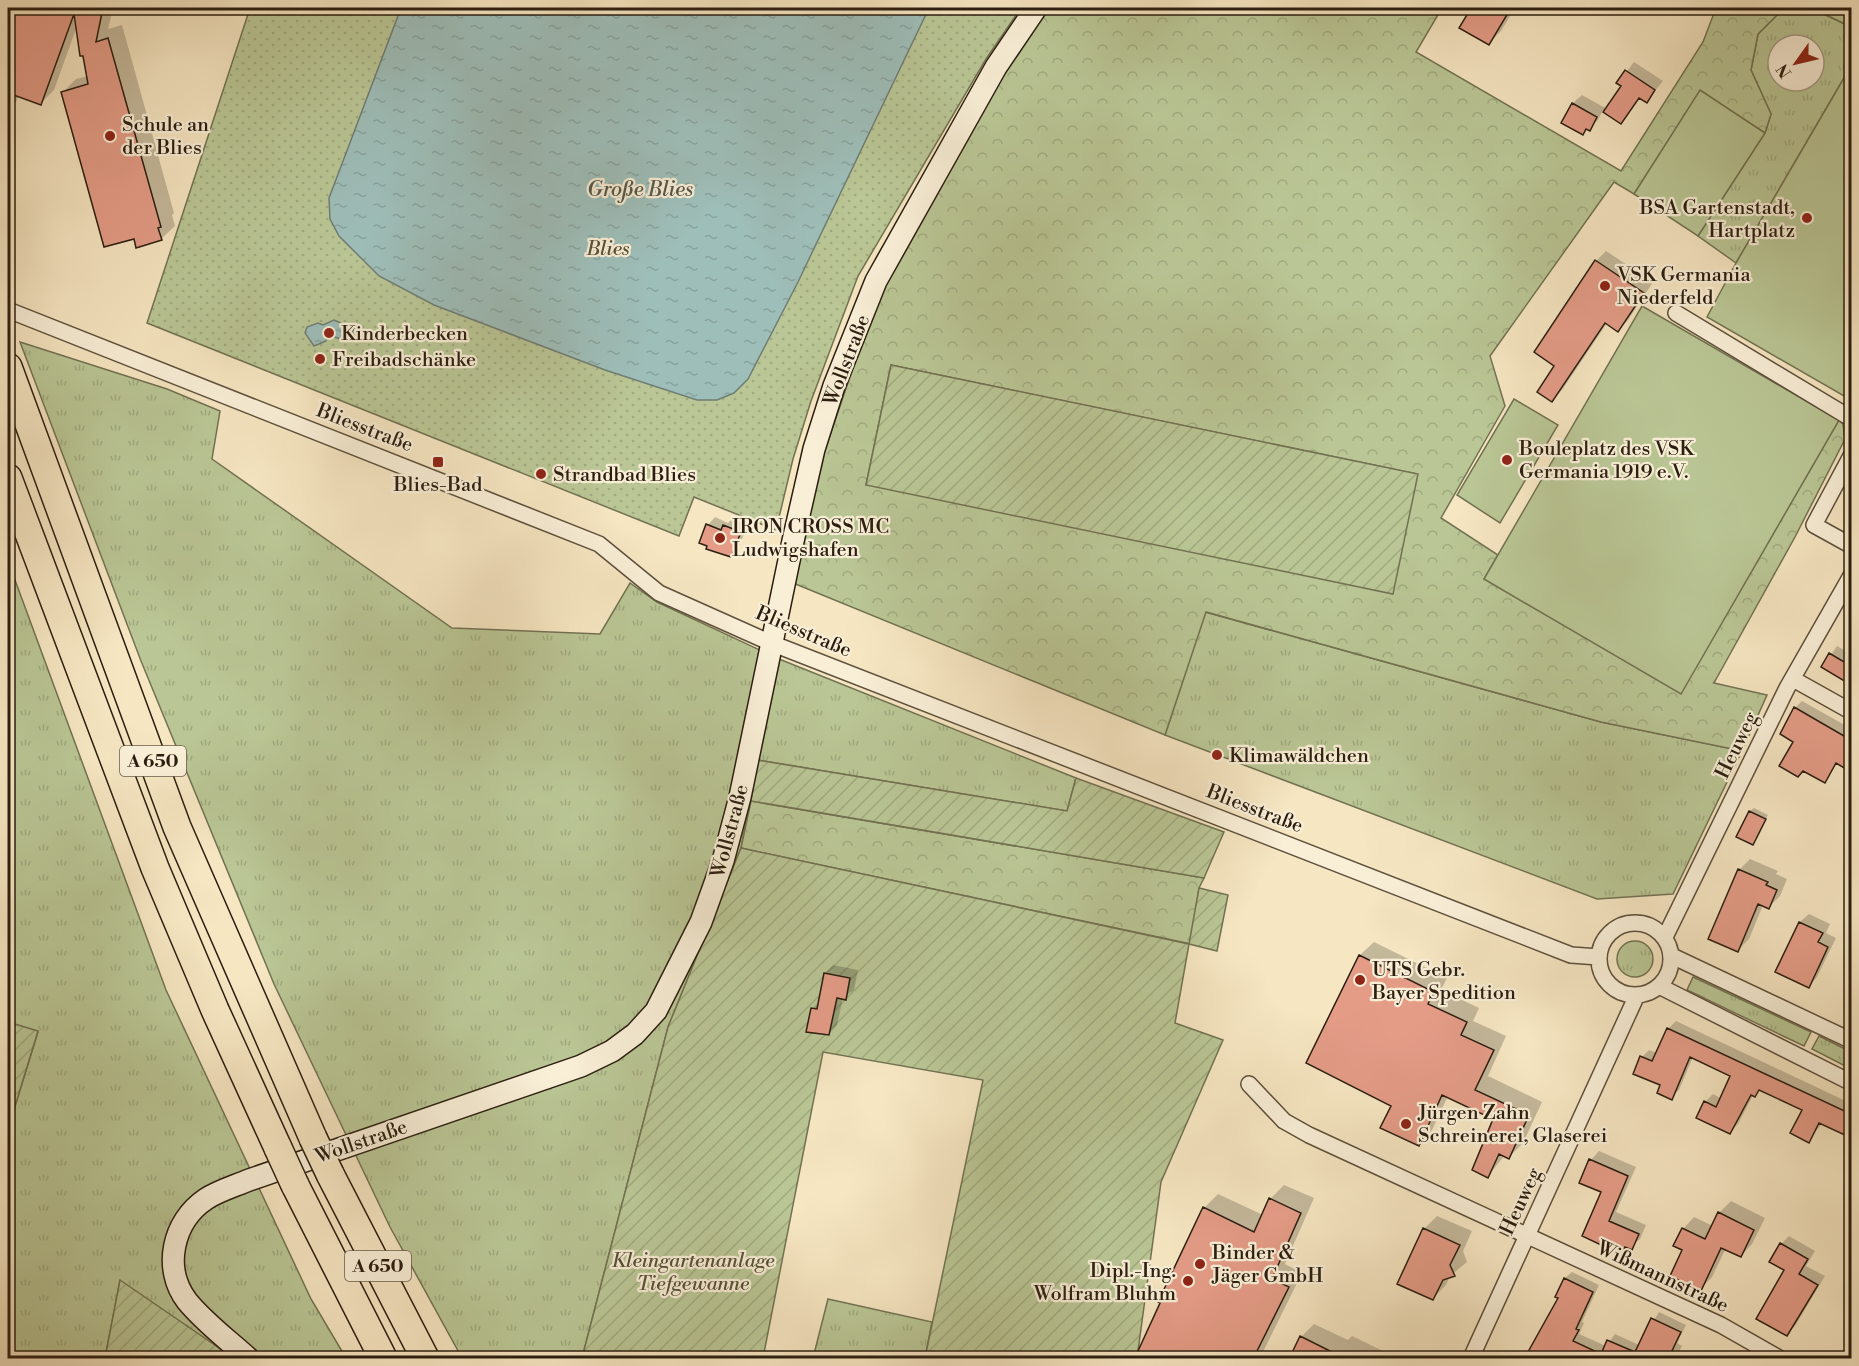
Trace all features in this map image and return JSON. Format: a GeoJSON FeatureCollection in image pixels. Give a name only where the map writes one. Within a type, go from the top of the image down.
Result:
{"type":"FeatureCollection","features":[{"type":"Feature","properties":{"kind":"highway","name":"A 650"},"geometry":{"type":"LineString","coordinates":[[10,372],[177,827],[313,1138],[425,1359]]}},
{"type":"Feature","properties":{"kind":"highway","name":"A 650"},"geometry":{"type":"LineString","coordinates":[[8,478],[155,868],[215,1010],[295,1185],[383,1359]]}},
{"type":"Feature","properties":{"kind":"street","name":"Wollstraße"},"geometry":{"type":"LineString","coordinates":[[248,1359],[199,1314],[186,1299],[177,1282],[173,1261],[175,1239],[186,1216],[206,1198],[249,1180],[581,1065],[612,1052],[635,1034],[656,1011],[701,922],[723,861],[740,797],[771,642],[814,449],[834,386],[876,281],[996,67],[1036,8]]}},
{"type":"Feature","properties":{"kind":"street","name":"Bliesstraße"},"geometry":{"type":"LineString","coordinates":[[8,310],[590,540],[599,544],[659,593],[771,642],[1571,955],[1599,957]]}},
{"type":"Feature","properties":{"kind":"street"},"geometry":{"type":"LineString","coordinates":[[1676,313],[1851,419]]}},
{"type":"Feature","properties":{"kind":"street"},"geometry":{"type":"LineString","coordinates":[[1851,454],[1814,525],[1851,546]]}},
{"type":"Feature","properties":{"kind":"street","name":"Heuweg"},"geometry":{"type":"LineString","coordinates":[[1665,938],[1793,679],[1851,574]]}},
{"type":"Feature","properties":{"kind":"street"},"geometry":{"type":"LineString","coordinates":[[1793,679],[1851,712]]}},
{"type":"Feature","properties":{"kind":"street"},"geometry":{"type":"LineString","coordinates":[[1627,923],[1648,925],[1665,938],[1672,956],[1671,967],[1659,986],[1637,995],[1630,995],[1612,986],[1600,968],[1601,948],[1610,933],[1627,923]]}},
{"type":"Feature","properties":{"kind":"street"},"geometry":{"type":"LineString","coordinates":[[1672,956],[1851,1041]]}},
{"type":"Feature","properties":{"kind":"street"},"geometry":{"type":"LineString","coordinates":[[1659,986],[1851,1083]]}},
{"type":"Feature","properties":{"kind":"street","name":"Heuweg"},"geometry":{"type":"LineString","coordinates":[[1471,1359],[1637,995]]}},
{"type":"Feature","properties":{"kind":"street","name":"Wißmannstraße"},"geometry":{"type":"LineString","coordinates":[[1249,1084],[1284,1121],[1721,1325],[1779,1359]]}},
{"type":"Feature","properties":{"kind":"green space","name":"Blies"},"geometry":{"type":"Polygon","coordinates":[[[250,8],[1021,8],[986,59],[858,276],[811,401],[793,459],[776,530],[694,497],[679,536],[147,323],[250,8]]]}},
{"type":"Feature","properties":{"kind":"green space"},"geometry":{"type":"Polygon","coordinates":[[[1046,8],[1442,8],[1416,52],[1621,171],[1703,42],[1716,8],[1784,8],[1758,34],[1751,70],[1771,114],[1765,133],[1700,91],[1634,194],[1614,182],[1490,356],[1505,406],[1441,518],[1498,555],[1484,579],[1681,693],[1839,420],[1843,424],[1845,439],[1795,537],[1714,683],[1767,695],[1742,751],[1601,722],[1206,612],[1165,735],[793,583],[823,456],[881,286],[1006,67],[1046,8]],[[891,365],[866,485],[1417,474],[891,365]]]}},
{"type":"Feature","properties":{"kind":"green space"},"geometry":{"type":"Polygon","coordinates":[[[1784,8],[1811,8],[1851,27],[1851,66],[1736,263],[1698,236],[1765,133],[1771,114],[1751,70],[1758,34],[1784,8]]]}},
{"type":"Feature","properties":{"kind":"green space"},"geometry":{"type":"Polygon","coordinates":[[[1811,8],[1851,8],[1851,27],[1816,10],[1811,8]]]}},
{"type":"Feature","properties":{"kind":"green space","name":"BSA Gartenstadt, Hartplatz"},"geometry":{"type":"Polygon","coordinates":[[[1851,66],[1851,400],[1707,317],[1851,66]]]}},
{"type":"Feature","properties":{"kind":"green space"},"geometry":{"type":"Polygon","coordinates":[[[1700,90],[1765,133],[1698,236],[1634,194],[1700,90]]]}},
{"type":"Feature","properties":{"kind":"green space"},"geometry":{"type":"Polygon","coordinates":[[[1642,306],[1839,420],[1681,694],[1484,579],[1642,306]]]}},
{"type":"Feature","properties":{"kind":"green space"},"geometry":{"type":"Polygon","coordinates":[[[20,342],[167,389],[220,411],[212,459],[452,628],[600,634],[630,583],[657,602],[779,659],[1076,778],[1067,811],[758,760],[741,848],[668,1027],[582,1358],[462,1358],[390,1227],[274,984],[141,661],[20,342]]]}},
{"type":"Feature","properties":{"kind":"green space"},"geometry":{"type":"Polygon","coordinates":[[[891,365],[1418,474],[1393,594],[866,485],[891,365]]]}},
{"type":"Feature","properties":{"kind":"green space","name":"Bouleplatz des VSK Germania 1919 e.V."},"geometry":{"type":"Polygon","coordinates":[[[1514,399],[1558,425],[1500,523],[1457,495],[1514,399]]]}},
{"type":"Feature","properties":{"kind":"green space"},"geometry":{"type":"Polygon","coordinates":[[[8,561],[166,990],[311,1299],[346,1358],[220,1358],[221,1350],[120,1281],[105,1358],[8,1358],[8,1129],[38,1032],[8,1022],[8,561]]]}},
{"type":"Feature","properties":{"kind":"green space"},"geometry":{"type":"Polygon","coordinates":[[[1205,612],[1601,722],[1742,751],[1673,894],[1597,899],[1165,735],[1205,612]]]}},
{"type":"Feature","properties":{"kind":"green space"},"geometry":{"type":"Polygon","coordinates":[[[757,760],[1067,811],[1076,778],[1224,832],[1204,878],[751,801],[757,760]]]}},
{"type":"Feature","properties":{"kind":"green space"},"geometry":{"type":"Polygon","coordinates":[[[751,801],[1204,878],[1199,888],[1191,944],[741,848],[751,801]]]}},
{"type":"Feature","properties":{"kind":"green space","name":"Kleingartenanlage Tiefgewanne"},"geometry":{"type":"Polygon","coordinates":[[[741,848],[1189,944],[1175,1023],[1223,1040],[1161,1182],[1137,1358],[925,1358],[983,1080],[823,1052],[763,1358],[582,1358],[668,1027],[741,848]]]}},
{"type":"Feature","properties":{"kind":"green space"},"geometry":{"type":"Polygon","coordinates":[[[1199,888],[1228,895],[1217,951],[1189,944],[1199,888]]]}},
{"type":"Feature","properties":{"kind":"green space"},"geometry":{"type":"Polygon","coordinates":[[[1635,941],[1648,946],[1653,959],[1648,972],[1635,977],[1622,972],[1617,959],[1622,946],[1635,941]]]}},
{"type":"Feature","properties":{"kind":"green space"},"geometry":{"type":"Polygon","coordinates":[[[1693,977],[1811,1032],[1804,1046],[1687,990],[1693,977]]]}},
{"type":"Feature","properties":{"kind":"green space"},"geometry":{"type":"Polygon","coordinates":[[[8,1022],[38,1031],[8,1129],[8,1022]]]}},
{"type":"Feature","properties":{"kind":"green space"},"geometry":{"type":"Polygon","coordinates":[[[1819,1036],[1851,1052],[1851,1069],[1812,1049],[1819,1036]]]}},
{"type":"Feature","properties":{"kind":"green space"},"geometry":{"type":"Polygon","coordinates":[[[120,1280],[222,1350],[220,1358],[105,1358],[120,1280]]]}},
{"type":"Feature","properties":{"kind":"green space"},"geometry":{"type":"Polygon","coordinates":[[[828,1299],[932,1322],[925,1358],[813,1358],[828,1299]]]}},
{"type":"Feature","properties":{"kind":"water","name":"Große Blies"},"geometry":{"type":"Polygon","coordinates":[[[401,8],[929,8],[798,282],[748,379],[734,393],[717,400],[697,400],[605,370],[434,305],[379,276],[339,236],[330,219],[329,198],[401,8]]]}},
{"type":"Feature","properties":{"kind":"water","name":"Kinderbecken"},"geometry":{"type":"Polygon","coordinates":[[[334,320],[354,329],[349,341],[327,335],[326,341],[314,346],[305,333],[307,327],[318,323],[323,325],[334,320]]]}},
{"type":"Feature","properties":{"kind":"building"},"geometry":{"type":"Polygon","coordinates":[[[8,8],[103,8],[96,42],[108,38],[161,227],[158,228],[162,240],[136,248],[134,239],[104,247],[61,92],[88,84],[83,56],[80,56],[74,14],[41,105],[8,93],[8,8]]]}},
{"type":"Feature","properties":{"kind":"building"},"geometry":{"type":"Polygon","coordinates":[[[1471,8],[1511,8],[1489,45],[1459,28],[1471,8]]]}},
{"type":"Feature","properties":{"kind":"building"},"geometry":{"type":"Polygon","coordinates":[[[1625,70],[1655,90],[1647,103],[1639,98],[1621,124],[1603,112],[1621,86],[1616,83],[1625,70]]]}},
{"type":"Feature","properties":{"kind":"building"},"geometry":{"type":"Polygon","coordinates":[[[1572,103],[1597,117],[1590,131],[1586,129],[1583,135],[1561,123],[1572,103]]]}},
{"type":"Feature","properties":{"kind":"building"},"geometry":{"type":"Polygon","coordinates":[[[1595,260],[1644,293],[1618,332],[1605,323],[1552,402],[1537,392],[1554,366],[1534,352],[1595,260]]]}},
{"type":"Feature","properties":{"kind":"building","name":"IRON CROSS MC Ludwigshafen"},"geometry":{"type":"Polygon","coordinates":[[[706,524],[721,530],[723,525],[741,532],[731,557],[706,549],[707,546],[699,543],[706,524]]]}},
{"type":"Feature","properties":{"kind":"building"},"geometry":{"type":"Polygon","coordinates":[[[1829,653],[1851,666],[1851,685],[1821,667],[1829,653]]]}},
{"type":"Feature","properties":{"kind":"building"},"geometry":{"type":"Polygon","coordinates":[[[1794,707],[1851,740],[1851,772],[1836,763],[1825,783],[1803,771],[1798,777],[1779,766],[1793,742],[1780,734],[1794,707]]]}},
{"type":"Feature","properties":{"kind":"building"},"geometry":{"type":"Polygon","coordinates":[[[1749,811],[1766,819],[1753,845],[1736,837],[1749,811]]]}},
{"type":"Feature","properties":{"kind":"building"},"geometry":{"type":"Polygon","coordinates":[[[1738,869],[1768,882],[1766,885],[1777,890],[1769,909],[1758,904],[1738,952],[1708,939],[1738,869]]]}},
{"type":"Feature","properties":{"kind":"building"},"geometry":{"type":"Polygon","coordinates":[[[1799,922],[1823,933],[1818,942],[1828,947],[1809,988],[1775,972],[1799,922]]]}},
{"type":"Feature","properties":{"kind":"building"},"geometry":{"type":"Polygon","coordinates":[[[1359,955],[1434,992],[1428,1004],[1467,1022],[1461,1035],[1494,1050],[1475,1090],[1529,1115],[1509,1159],[1499,1154],[1488,1178],[1472,1170],[1493,1119],[1442,1095],[1419,1146],[1380,1128],[1391,1106],[1306,1063],[1359,955]]]}},
{"type":"Feature","properties":{"kind":"building"},"geometry":{"type":"Polygon","coordinates":[[[824,973],[850,978],[846,1000],[837,998],[829,1035],[806,1032],[811,1008],[817,1009],[824,973]]]}},
{"type":"Feature","properties":{"kind":"building"},"geometry":{"type":"Polygon","coordinates":[[[1667,1028],[1851,1114],[1851,1127],[1847,1136],[1819,1123],[1809,1143],[1790,1133],[1802,1110],[1759,1090],[1755,1097],[1751,1095],[1730,1134],[1696,1118],[1704,1101],[1716,1107],[1730,1076],[1690,1057],[1672,1100],[1657,1093],[1660,1085],[1633,1074],[1640,1056],[1652,1061],[1667,1028]]]}},
{"type":"Feature","properties":{"kind":"building"},"geometry":{"type":"Polygon","coordinates":[[[1589,1159],[1628,1176],[1609,1221],[1639,1234],[1632,1250],[1625,1247],[1622,1255],[1582,1236],[1601,1192],[1579,1183],[1589,1159]]]}},
{"type":"Feature","properties":{"kind":"building"},"geometry":{"type":"Polygon","coordinates":[[[1269,1198],[1301,1213],[1272,1279],[1289,1287],[1253,1359],[1153,1359],[1138,1351],[1160,1303],[1158,1302],[1203,1207],[1254,1232],[1269,1198]]]}},
{"type":"Feature","properties":{"kind":"building"},"geometry":{"type":"Polygon","coordinates":[[[1718,1212],[1754,1230],[1741,1257],[1721,1248],[1701,1291],[1670,1276],[1682,1250],[1673,1246],[1682,1228],[1705,1239],[1718,1212]]]}},
{"type":"Feature","properties":{"kind":"building"},"geometry":{"type":"Polygon","coordinates":[[[1423,1228],[1460,1245],[1450,1265],[1455,1276],[1443,1280],[1433,1300],[1397,1284],[1423,1228]]]}},
{"type":"Feature","properties":{"kind":"building"},"geometry":{"type":"Polygon","coordinates":[[[1780,1243],[1808,1259],[1799,1274],[1818,1285],[1787,1336],[1756,1319],[1784,1270],[1769,1262],[1780,1243]]]}},
{"type":"Feature","properties":{"kind":"building"},"geometry":{"type":"Polygon","coordinates":[[[1564,1278],[1593,1292],[1573,1341],[1601,1354],[1607,1340],[1635,1352],[1651,1318],[1681,1332],[1668,1359],[1542,1359],[1528,1352],[1558,1298],[1555,1297],[1564,1278]]]}},
{"type":"Feature","properties":{"kind":"building"},"geometry":{"type":"Polygon","coordinates":[[[1300,1336],[1346,1359],[1289,1359],[1300,1336]]]}},
{"type":"Feature","properties":{"kind":"place","name":"Schule an der Blies"},"geometry":{"type":"Point","coordinates":[110,136]}},
{"type":"Feature","properties":{"kind":"place","name":"BSA Gartenstadt, Hartplatz"},"geometry":{"type":"Point","coordinates":[1807,218]}},
{"type":"Feature","properties":{"kind":"place","name":"VSK Germania Niederfeld"},"geometry":{"type":"Point","coordinates":[1605,286]}},
{"type":"Feature","properties":{"kind":"place","name":"Kinderbecken"},"geometry":{"type":"Point","coordinates":[329,333]}},
{"type":"Feature","properties":{"kind":"place","name":"Freibadschänke"},"geometry":{"type":"Point","coordinates":[320,359]}},
{"type":"Feature","properties":{"kind":"place","name":"Bouleplatz des VSK Germania 1919 e.V."},"geometry":{"type":"Point","coordinates":[1507,460]}},
{"type":"Feature","properties":{"kind":"place","name":"Blies-Bad"},"geometry":{"type":"Point","coordinates":[438,462]}},
{"type":"Feature","properties":{"kind":"place","name":"Strandbad Blies"},"geometry":{"type":"Point","coordinates":[541,474]}},
{"type":"Feature","properties":{"kind":"place","name":"IRON CROSS MC Ludwigshafen"},"geometry":{"type":"Point","coordinates":[720,538]}},
{"type":"Feature","properties":{"kind":"place","name":"Klimawäldchen"},"geometry":{"type":"Point","coordinates":[1217,755]}},
{"type":"Feature","properties":{"kind":"place","name":"UTS Gebr. Bayer Spedition"},"geometry":{"type":"Point","coordinates":[1360,980]}},
{"type":"Feature","properties":{"kind":"place","name":"Jürgen Zahn Schreinerei, Glaserei"},"geometry":{"type":"Point","coordinates":[1406,1124]}},
{"type":"Feature","properties":{"kind":"place","name":"Binder & Jäger GmbH"},"geometry":{"type":"Point","coordinates":[1200,1264]}},
{"type":"Feature","properties":{"kind":"place","name":"Dipl.-Ing. Wolfram Bluhm"},"geometry":{"type":"Point","coordinates":[1188,1281]}}]}
